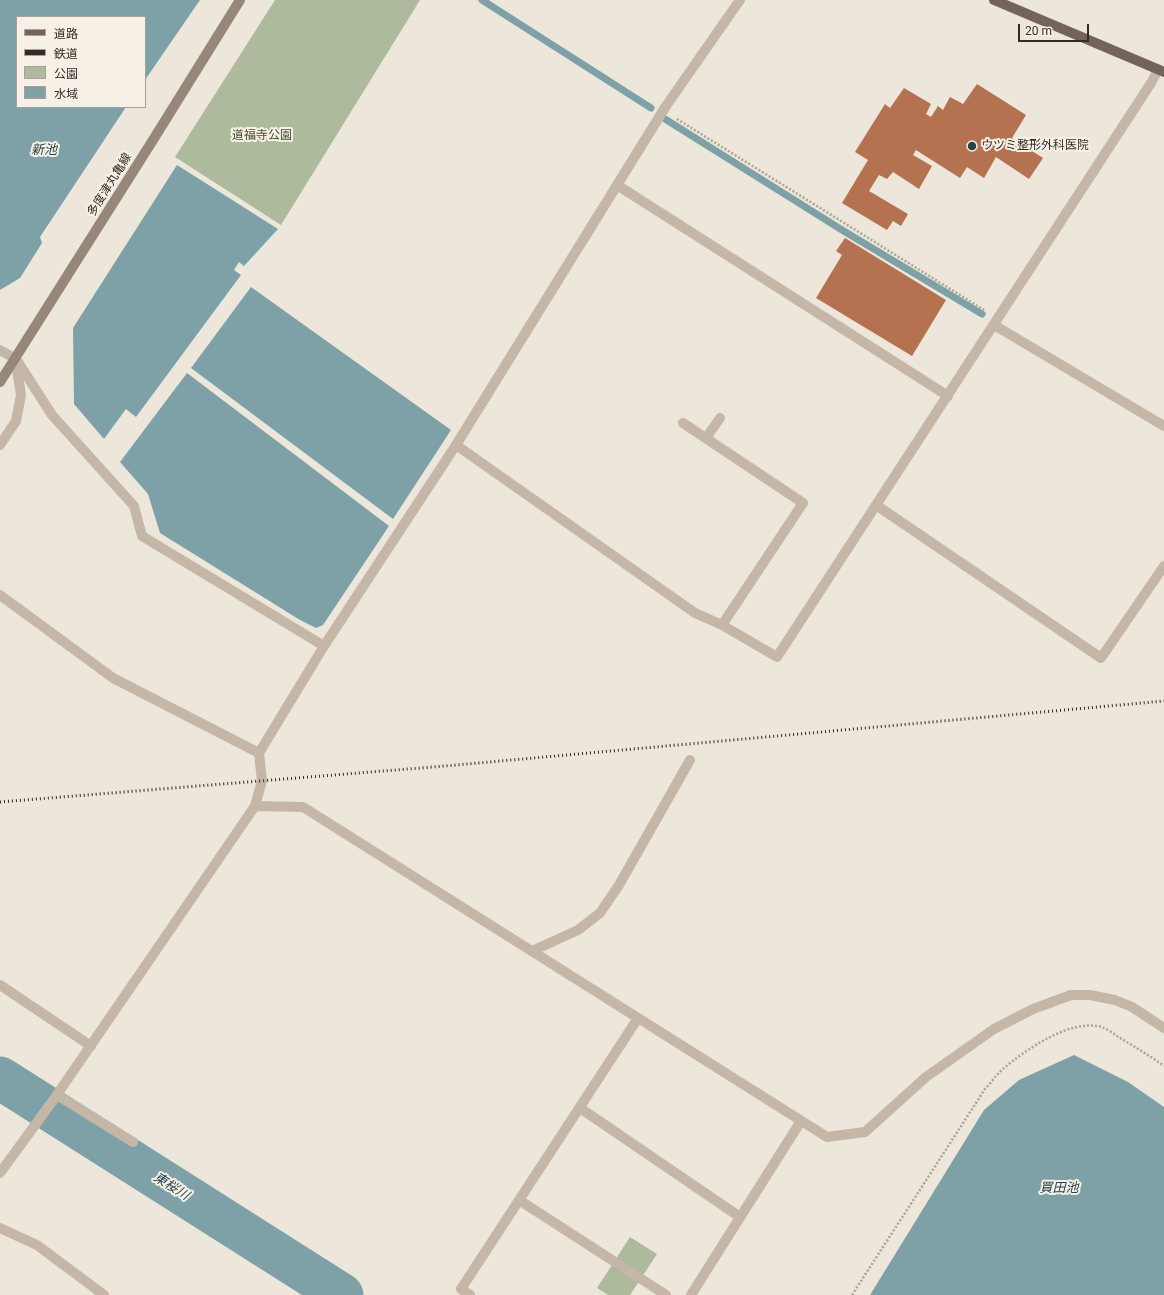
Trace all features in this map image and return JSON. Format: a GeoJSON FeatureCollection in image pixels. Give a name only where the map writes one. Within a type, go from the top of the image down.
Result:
{"type":"FeatureCollection","features":[{"type":"Feature","properties":{"kind":"main road","name":"多度津丸亀線"},"geometry":{"type":"LineString","coordinates":[[0,382],[16,359],[240,0]]}},
{"type":"Feature","properties":{"kind":"main road"},"geometry":{"type":"LineString","coordinates":[[994,0],[1161,71]]}},
{"type":"Feature","properties":{"kind":"street"},"geometry":{"type":"LineString","coordinates":[[0,1173],[56,1097],[255,806],[262,781],[259,753],[324,646],[456,445],[663,110],[740,0]]}},
{"type":"Feature","properties":{"kind":"street"},"geometry":{"type":"LineString","coordinates":[[456,445],[695,613],[722,625],[777,657],[1151,84],[1161,71]]}},
{"type":"Feature","properties":{"kind":"street"},"geometry":{"type":"LineString","coordinates":[[617,186],[948,396]]}},
{"type":"Feature","properties":{"kind":"street"},"geometry":{"type":"LineString","coordinates":[[996,322],[1164,426]]}},
{"type":"Feature","properties":{"kind":"street"},"geometry":{"type":"LineString","coordinates":[[0,350],[16,359],[52,414],[134,506],[142,536],[324,646]]}},
{"type":"Feature","properties":{"kind":"street"},"geometry":{"type":"LineString","coordinates":[[0,445],[16,421],[22,395],[16,359]]}},
{"type":"Feature","properties":{"kind":"street"},"geometry":{"type":"LineString","coordinates":[[706,438],[720,418]]}},
{"type":"Feature","properties":{"kind":"street"},"geometry":{"type":"LineString","coordinates":[[683,422],[803,503],[722,625]]}},
{"type":"Feature","properties":{"kind":"street"},"geometry":{"type":"LineString","coordinates":[[876,504],[1101,658],[1164,566]]}},
{"type":"Feature","properties":{"kind":"street"},"geometry":{"type":"LineString","coordinates":[[0,596],[113,678],[259,753]]}},
{"type":"Feature","properties":{"kind":"street"},"geometry":{"type":"LineString","coordinates":[[532,951],[578,930],[600,913],[619,885],[690,760]]}},
{"type":"Feature","properties":{"kind":"street"},"geometry":{"type":"LineString","coordinates":[[255,806],[303,807],[827,1137],[865,1132],[926,1077],[994,1029],[1033,1009],[1071,995],[1090,995],[1115,1000],[1132,1007],[1164,1028]]}},
{"type":"Feature","properties":{"kind":"street"},"geometry":{"type":"LineString","coordinates":[[0,985],[91,1046]]}},
{"type":"Feature","properties":{"kind":"street"},"geometry":{"type":"LineString","coordinates":[[470,1295],[461,1289],[638,1018]]}},
{"type":"Feature","properties":{"kind":"street"},"geometry":{"type":"LineString","coordinates":[[56,1097],[133,1142]]}},
{"type":"Feature","properties":{"kind":"street"},"geometry":{"type":"LineString","coordinates":[[580,1108],[740,1217]]}},
{"type":"Feature","properties":{"kind":"street"},"geometry":{"type":"LineString","coordinates":[[690,1295],[801,1121]]}},
{"type":"Feature","properties":{"kind":"street"},"geometry":{"type":"LineString","coordinates":[[519,1200],[666,1295]]}},
{"type":"Feature","properties":{"kind":"street"},"geometry":{"type":"LineString","coordinates":[[0,1228],[37,1245],[104,1295]]}},
{"type":"Feature","properties":{"kind":"path"},"geometry":{"type":"LineString","coordinates":[[663,110],[996,322]]}},
{"type":"Feature","properties":{"kind":"path"},"geometry":{"type":"LineString","coordinates":[[852,1295],[985,1089],[1002,1070],[1019,1057],[1037,1044],[1055,1035],[1072,1028],[1087,1025],[1102,1027],[1164,1066]]}},
{"type":"Feature","properties":{"kind":"green space","name":"道福寺公園"},"geometry":{"type":"Polygon","coordinates":[[[275,0],[420,0],[281,225],[175,157],[275,0]]]}},
{"type":"Feature","properties":{"kind":"green space"},"geometry":{"type":"Polygon","coordinates":[[[630,1237],[657,1254],[630,1295],[608,1295],[597,1288],[630,1237]]]}},
{"type":"Feature","properties":{"kind":"water","name":"新池"},"geometry":{"type":"Polygon","coordinates":[[[0,0],[200,0],[146,79],[146,16],[16,16],[16,108],[125,108],[40,237],[42,243],[20,278],[0,290],[0,0]]]}},
{"type":"Feature","properties":{"kind":"water"},"geometry":{"type":"Polygon","coordinates":[[[177,165],[278,229],[244,266],[239,262],[234,270],[241,275],[136,417],[126,409],[104,439],[74,404],[73,328],[177,165]]]}},
{"type":"Feature","properties":{"kind":"water"},"geometry":{"type":"Polygon","coordinates":[[[251,287],[451,430],[393,519],[191,368],[251,287]]]}},
{"type":"Feature","properties":{"kind":"water"},"geometry":{"type":"Polygon","coordinates":[[[187,373],[389,526],[323,625],[316,628],[300,620],[160,533],[148,494],[120,462],[187,373]]]}},
{"type":"Feature","properties":{"kind":"water","name":"買田池"},"geometry":{"type":"Polygon","coordinates":[[[1074,1055],[1128,1082],[1164,1107],[1164,1295],[870,1295],[984,1110],[1019,1080],[1074,1055]]]}},
{"type":"Feature","properties":{"kind":"building"},"geometry":{"type":"Polygon","coordinates":[[[977,84],[1026,115],[1012,138],[1043,158],[1029,179],[996,157],[984,178],[967,167],[960,178],[916,150],[913,155],[932,166],[919,189],[893,172],[887,179],[879,175],[869,191],[908,214],[901,226],[893,221],[887,230],[842,203],[868,160],[855,152],[885,104],[890,108],[904,88],[931,104],[926,114],[931,117],[938,106],[943,110],[950,97],[963,104],[977,84]]]}},
{"type":"Feature","properties":{"kind":"building"},"geometry":{"type":"Polygon","coordinates":[[[845,238],[946,300],[912,356],[816,298],[842,255],[836,251],[845,238]]]}},
{"type":"Feature","properties":{"kind":"waterway"},"geometry":{"type":"LineString","coordinates":[[482,0],[651,108]]}},
{"type":"Feature","properties":{"kind":"waterway"},"geometry":{"type":"LineString","coordinates":[[665,119],[842,230],[982,314]]}},
{"type":"Feature","properties":{"kind":"waterway","name":"東桜川"},"geometry":{"type":"LineString","coordinates":[[0,1078],[342,1295]]}},
{"type":"Feature","properties":{"kind":"railway"},"geometry":{"type":"LineString","coordinates":[[0,802],[445,766],[1164,701]]}},
{"type":"Feature","properties":{"kind":"place","name":"ウツミ整形外科医院"},"geometry":{"type":"Point","coordinates":[972,146]}}]}
